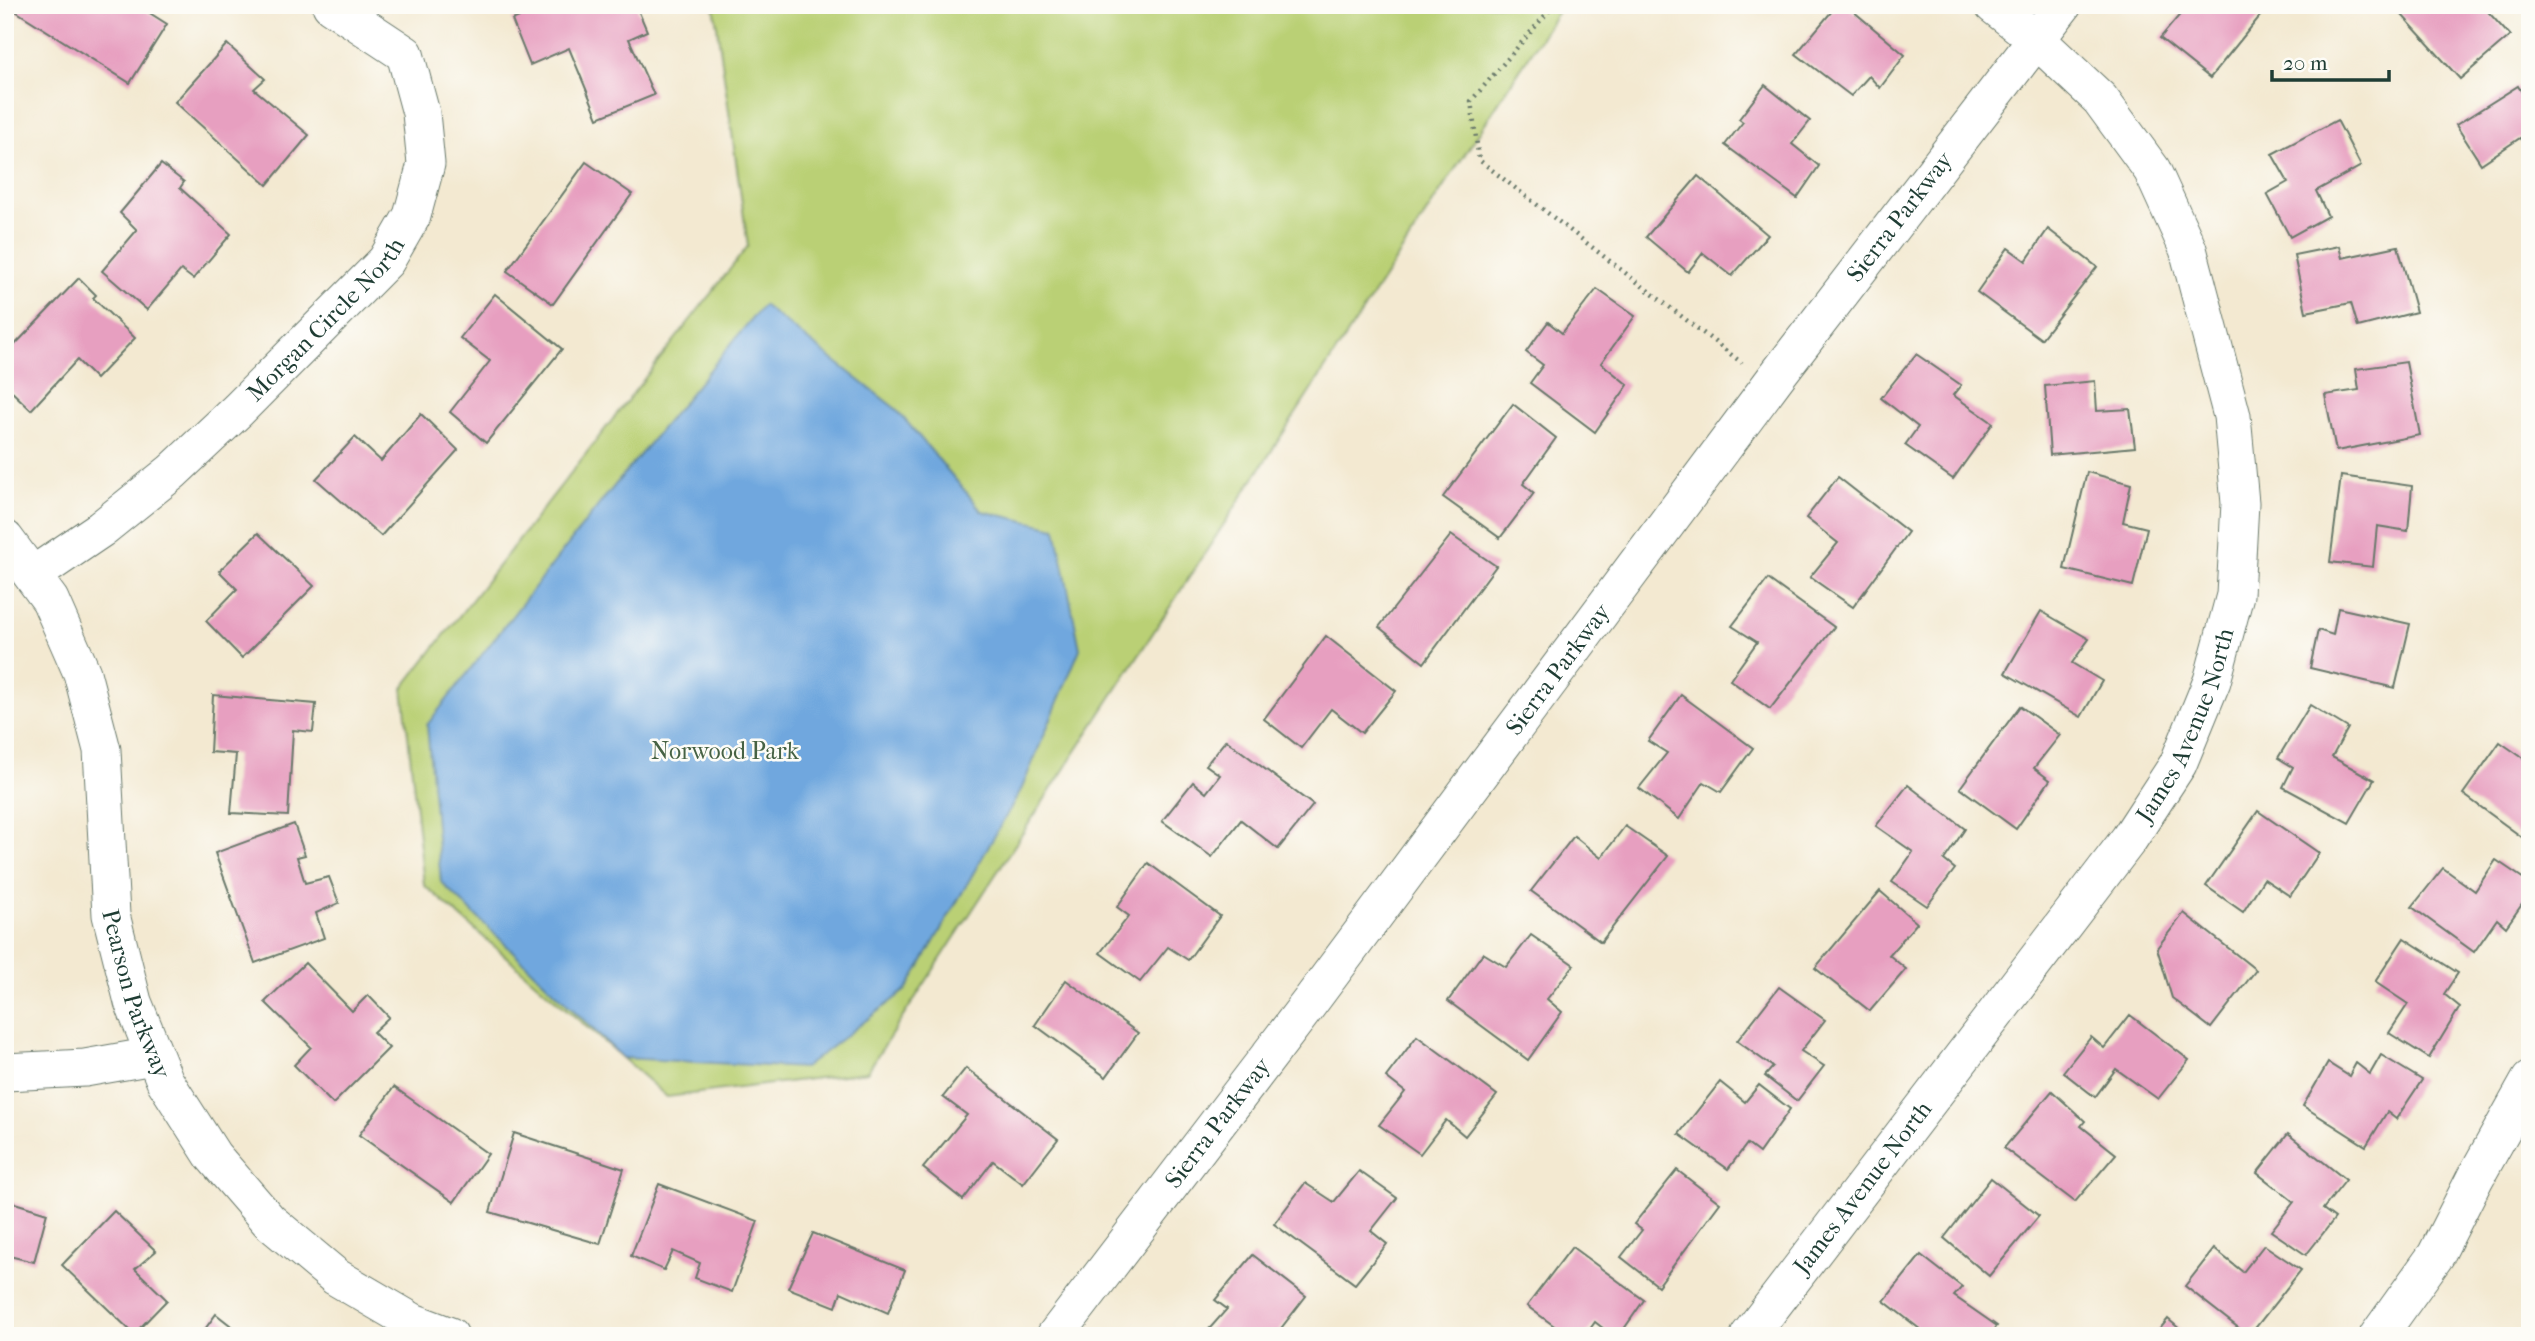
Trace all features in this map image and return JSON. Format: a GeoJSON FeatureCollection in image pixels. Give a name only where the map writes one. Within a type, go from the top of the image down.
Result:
{"type":"FeatureCollection","features":[{"type":"Feature","properties":{"kind":"street","name":"Morgan Circle North"},"geometry":{"type":"LineString","coordinates":[[33,575],[121,513],[172,472],[238,410],[386,261],[412,216],[426,164],[421,113],[405,54],[331,5]]}},
{"type":"Feature","properties":{"kind":"street","name":"James Avenue North"},"geometry":{"type":"LineString","coordinates":[[1749,1336],[2129,839],[2178,764],[2212,681],[2235,594],[2239,503],[2232,416],[2188,249],[2152,170],[2108,109],[2036,39],[1993,5]]}},
{"type":"Feature","properties":{"kind":"street","name":"Sierra Parkway"},"geometry":{"type":"LineString","coordinates":[[1055,1336],[1310,1002],[1770,384],[2063,5]]}},
{"type":"Feature","properties":{"kind":"street","name":"Pearson Parkway"},"geometry":{"type":"LineString","coordinates":[[5,539],[50,600],[86,685],[102,750],[111,915],[133,1002],[165,1081],[213,1156],[269,1221],[337,1277],[413,1322],[450,1336]]}},
{"type":"Feature","properties":{"kind":"street"},"geometry":{"type":"LineString","coordinates":[[5,1072],[85,1069],[153,1056]]}},
{"type":"Feature","properties":{"kind":"street"},"geometry":{"type":"LineString","coordinates":[[2378,1336],[2436,1255],[2530,1080]]}},
{"type":"Feature","properties":{"kind":"path"},"geometry":{"type":"LineString","coordinates":[[1554,5],[1471,101],[1479,160],[1770,384]]}},
{"type":"Feature","properties":{"kind":"green space","name":"Norwood Park"},"geometry":{"type":"Polygon","coordinates":[[[714,5],[1562,5],[867,1072],[667,1097],[424,885],[403,688],[748,246],[714,5]]]}},
{"type":"Feature","properties":{"kind":"water"},"geometry":{"type":"Polygon","coordinates":[[[763,305],[896,409],[982,511],[1056,528],[1080,649],[1022,788],[907,989],[804,1068],[623,1058],[441,882],[427,725],[602,501],[763,305]]]}},
{"type":"Feature","properties":{"kind":"building"},"geometry":{"type":"Polygon","coordinates":[[[6,5],[137,5],[167,24],[130,83],[6,5]]]}},
{"type":"Feature","properties":{"kind":"building"},"geometry":{"type":"Polygon","coordinates":[[[547,5],[636,5],[647,31],[629,39],[654,95],[598,118],[569,48],[530,65],[512,20],[547,5]]]}},
{"type":"Feature","properties":{"kind":"building"},"geometry":{"type":"Polygon","coordinates":[[[1837,5],[1846,5],[1905,55],[1880,88],[1869,76],[1851,96],[1796,54],[1837,5]]]}},
{"type":"Feature","properties":{"kind":"building"},"geometry":{"type":"Polygon","coordinates":[[[2188,5],[2269,5],[2210,78],[2160,38],[2188,5]]]}},
{"type":"Feature","properties":{"kind":"building"},"geometry":{"type":"Polygon","coordinates":[[[2393,5],[2482,5],[2510,36],[2460,79],[2393,5]]]}},
{"type":"Feature","properties":{"kind":"building"},"geometry":{"type":"Polygon","coordinates":[[[227,44],[265,79],[254,89],[309,135],[267,185],[175,102],[227,44]]]}},
{"type":"Feature","properties":{"kind":"building"},"geometry":{"type":"Polygon","coordinates":[[[1765,85],[1810,121],[1792,144],[1819,166],[1797,198],[1725,145],[1743,122],[1739,119],[1765,85]]]}},
{"type":"Feature","properties":{"kind":"building"},"geometry":{"type":"Polygon","coordinates":[[[2518,86],[2530,105],[2530,154],[2520,138],[2481,164],[2456,125],[2518,86]]]}},
{"type":"Feature","properties":{"kind":"building"},"geometry":{"type":"Polygon","coordinates":[[[2337,120],[2361,166],[2316,191],[2328,216],[2290,237],[2267,194],[2288,182],[2272,154],[2337,120]]]}},
{"type":"Feature","properties":{"kind":"building"},"geometry":{"type":"Polygon","coordinates":[[[586,162],[632,194],[553,304],[507,271],[586,162]]]}},
{"type":"Feature","properties":{"kind":"building"},"geometry":{"type":"Polygon","coordinates":[[[161,164],[184,182],[180,188],[231,234],[193,279],[181,270],[147,310],[102,271],[137,230],[120,213],[161,164]]]}},
{"type":"Feature","properties":{"kind":"building"},"geometry":{"type":"Polygon","coordinates":[[[1698,176],[1768,235],[1732,276],[1703,253],[1688,272],[1646,237],[1698,176]]]}},
{"type":"Feature","properties":{"kind":"building"},"geometry":{"type":"Polygon","coordinates":[[[2048,229],[2097,267],[2041,339],[1977,292],[2008,248],[2026,261],[2048,229]]]}},
{"type":"Feature","properties":{"kind":"building"},"geometry":{"type":"Polygon","coordinates":[[[2339,246],[2342,258],[2398,246],[2416,312],[2358,327],[2351,303],[2306,312],[2294,255],[2339,246]]]}},
{"type":"Feature","properties":{"kind":"building"},"geometry":{"type":"Polygon","coordinates":[[[79,278],[96,295],[93,298],[135,338],[96,379],[77,360],[31,410],[5,385],[5,355],[79,278]]]}},
{"type":"Feature","properties":{"kind":"building"},"geometry":{"type":"Polygon","coordinates":[[[1597,289],[1635,316],[1601,363],[1628,385],[1595,432],[1530,383],[1543,365],[1526,352],[1548,322],[1562,333],[1597,289]]]}},
{"type":"Feature","properties":{"kind":"building"},"geometry":{"type":"Polygon","coordinates":[[[495,294],[562,349],[486,443],[450,412],[490,361],[460,338],[495,294]]]}},
{"type":"Feature","properties":{"kind":"building"},"geometry":{"type":"Polygon","coordinates":[[[1916,354],[1961,385],[1953,395],[1993,423],[1953,479],[1905,445],[1918,427],[1881,398],[1916,354]]]}},
{"type":"Feature","properties":{"kind":"building"},"geometry":{"type":"Polygon","coordinates":[[[2406,362],[2420,435],[2336,451],[2325,395],[2359,390],[2356,369],[2406,362]]]}},
{"type":"Feature","properties":{"kind":"building"},"geometry":{"type":"Polygon","coordinates":[[[2095,381],[2097,411],[2130,409],[2135,447],[2050,455],[2045,386],[2095,381]]]}},
{"type":"Feature","properties":{"kind":"building"},"geometry":{"type":"Polygon","coordinates":[[[1513,404],[1556,438],[1523,484],[1534,493],[1500,538],[1443,497],[1513,404]]]}},
{"type":"Feature","properties":{"kind":"building"},"geometry":{"type":"Polygon","coordinates":[[[421,414],[458,450],[381,536],[316,479],[355,437],[381,461],[421,414]]]}},
{"type":"Feature","properties":{"kind":"building"},"geometry":{"type":"Polygon","coordinates":[[[2087,472],[2131,484],[2123,522],[2147,528],[2133,586],[2064,569],[2087,472]]]}},
{"type":"Feature","properties":{"kind":"building"},"geometry":{"type":"Polygon","coordinates":[[[2341,476],[2412,486],[2408,531],[2377,526],[2373,567],[2330,562],[2341,476]]]}},
{"type":"Feature","properties":{"kind":"building"},"geometry":{"type":"Polygon","coordinates":[[[1838,477],[1908,532],[1853,607],[1810,577],[1838,543],[1806,518],[1838,477]]]}},
{"type":"Feature","properties":{"kind":"building"},"geometry":{"type":"Polygon","coordinates":[[[258,533],[314,586],[242,658],[206,621],[237,589],[219,571],[258,533]]]}},
{"type":"Feature","properties":{"kind":"building"},"geometry":{"type":"Polygon","coordinates":[[[1451,535],[1496,566],[1424,663],[1379,627],[1451,535]]]}},
{"type":"Feature","properties":{"kind":"building"},"geometry":{"type":"Polygon","coordinates":[[[1768,579],[1834,627],[1770,709],[1730,680],[1757,642],[1732,626],[1768,579]]]}},
{"type":"Feature","properties":{"kind":"building"},"geometry":{"type":"Polygon","coordinates":[[[2338,608],[2410,624],[2395,688],[2310,668],[2318,630],[2333,635],[2338,608]]]}},
{"type":"Feature","properties":{"kind":"building"},"geometry":{"type":"Polygon","coordinates":[[[2041,611],[2089,639],[2072,663],[2102,681],[2081,717],[2005,673],[2041,611]]]}},
{"type":"Feature","properties":{"kind":"building"},"geometry":{"type":"Polygon","coordinates":[[[1326,636],[1396,691],[1362,733],[1331,709],[1301,748],[1264,719],[1326,636]]]}},
{"type":"Feature","properties":{"kind":"building"},"geometry":{"type":"Polygon","coordinates":[[[213,695],[316,704],[313,732],[293,730],[288,816],[231,813],[236,754],[210,752],[213,695]]]}},
{"type":"Feature","properties":{"kind":"building"},"geometry":{"type":"Polygon","coordinates":[[[1681,695],[1753,748],[1721,792],[1704,782],[1679,819],[1639,788],[1667,753],[1648,741],[1681,695]]]}},
{"type":"Feature","properties":{"kind":"building"},"geometry":{"type":"Polygon","coordinates":[[[2310,705],[2348,728],[2332,757],[2374,780],[2349,823],[2283,787],[2293,767],[2278,758],[2310,705]]]}},
{"type":"Feature","properties":{"kind":"building"},"geometry":{"type":"Polygon","coordinates":[[[2020,706],[2060,735],[2034,768],[2050,780],[2016,829],[1960,788],[2020,706]]]}},
{"type":"Feature","properties":{"kind":"building"},"geometry":{"type":"Polygon","coordinates":[[[1226,740],[1313,805],[1278,849],[1241,820],[1212,857],[1162,821],[1193,782],[1206,793],[1220,775],[1206,765],[1226,740]]]}},
{"type":"Feature","properties":{"kind":"building"},"geometry":{"type":"Polygon","coordinates":[[[2500,742],[2530,763],[2530,843],[2463,794],[2500,742]]]}},
{"type":"Feature","properties":{"kind":"building"},"geometry":{"type":"Polygon","coordinates":[[[1908,785],[1965,829],[1944,860],[1955,869],[1927,906],[1892,882],[1913,852],[1876,826],[1908,785]]]}},
{"type":"Feature","properties":{"kind":"building"},"geometry":{"type":"Polygon","coordinates":[[[2258,811],[2319,853],[2290,896],[2264,879],[2243,912],[2206,886],[2258,811]]]}},
{"type":"Feature","properties":{"kind":"building"},"geometry":{"type":"Polygon","coordinates":[[[294,824],[305,855],[297,857],[305,883],[329,877],[339,903],[316,913],[324,938],[255,963],[215,853],[294,824]]]}},
{"type":"Feature","properties":{"kind":"building"},"geometry":{"type":"Polygon","coordinates":[[[1625,826],[1668,856],[1601,942],[1531,891],[1574,836],[1601,858],[1625,826]]]}},
{"type":"Feature","properties":{"kind":"building"},"geometry":{"type":"Polygon","coordinates":[[[2496,860],[2530,883],[2530,893],[2506,927],[2497,919],[2474,952],[2412,907],[2443,868],[2475,891],[2496,860]]]}},
{"type":"Feature","properties":{"kind":"building"},"geometry":{"type":"Polygon","coordinates":[[[1148,863],[1220,916],[1188,960],[1168,947],[1140,982],[1100,953],[1129,916],[1117,907],[1148,863]]]}},
{"type":"Feature","properties":{"kind":"building"},"geometry":{"type":"Polygon","coordinates":[[[1880,891],[1917,923],[1889,955],[1906,969],[1870,1011],[1815,968],[1880,891]]]}},
{"type":"Feature","properties":{"kind":"building"},"geometry":{"type":"Polygon","coordinates":[[[2184,913],[2256,970],[2211,1028],[2172,998],[2157,948],[2184,913]]]}},
{"type":"Feature","properties":{"kind":"building"},"geometry":{"type":"Polygon","coordinates":[[[1531,935],[1574,965],[1547,999],[1562,1012],[1528,1060],[1448,1001],[1483,953],[1506,967],[1531,935]]]}},
{"type":"Feature","properties":{"kind":"building"},"geometry":{"type":"Polygon","coordinates":[[[2404,938],[2458,973],[2444,994],[2460,1007],[2429,1058],[2389,1033],[2408,1004],[2375,982],[2404,938]]]}},
{"type":"Feature","properties":{"kind":"building"},"geometry":{"type":"Polygon","coordinates":[[[305,963],[352,1011],[368,995],[389,1017],[373,1032],[389,1048],[333,1104],[294,1065],[311,1047],[265,1002],[305,963]]]}},
{"type":"Feature","properties":{"kind":"building"},"geometry":{"type":"Polygon","coordinates":[[[1066,980],[1138,1033],[1106,1077],[1035,1025],[1066,980]]]}},
{"type":"Feature","properties":{"kind":"building"},"geometry":{"type":"Polygon","coordinates":[[[1779,987],[1825,1020],[1801,1051],[1824,1066],[1797,1101],[1765,1076],[1773,1067],[1737,1041],[1779,987]]]}},
{"type":"Feature","properties":{"kind":"building"},"geometry":{"type":"Polygon","coordinates":[[[2130,1015],[2189,1060],[2158,1099],[2116,1069],[2095,1097],[2063,1072],[2091,1037],[2104,1048],[2130,1015]]]}},
{"type":"Feature","properties":{"kind":"building"},"geometry":{"type":"Polygon","coordinates":[[[1417,1036],[1497,1095],[1465,1136],[1446,1120],[1420,1154],[1379,1125],[1405,1092],[1386,1077],[1417,1036]]]}},
{"type":"Feature","properties":{"kind":"building"},"geometry":{"type":"Polygon","coordinates":[[[2381,1055],[2422,1080],[2396,1119],[2387,1112],[2366,1146],[2303,1106],[2328,1063],[2349,1076],[2356,1063],[2370,1074],[2381,1055]]]}},
{"type":"Feature","properties":{"kind":"building"},"geometry":{"type":"Polygon","coordinates":[[[966,1068],[1058,1139],[1023,1184],[993,1161],[963,1200],[923,1168],[967,1115],[943,1097],[966,1068]]]}},
{"type":"Feature","properties":{"kind":"building"},"geometry":{"type":"Polygon","coordinates":[[[1720,1082],[1745,1102],[1759,1085],[1790,1109],[1759,1153],[1747,1144],[1728,1169],[1679,1134],[1720,1082]]]}},
{"type":"Feature","properties":{"kind":"building"},"geometry":{"type":"Polygon","coordinates":[[[394,1087],[488,1154],[454,1202],[359,1135],[394,1087]]]}},
{"type":"Feature","properties":{"kind":"building"},"geometry":{"type":"Polygon","coordinates":[[[2052,1091],[2085,1121],[2081,1126],[2116,1154],[2075,1202],[2004,1148],[2052,1091]]]}},
{"type":"Feature","properties":{"kind":"building"},"geometry":{"type":"Polygon","coordinates":[[[514,1133],[624,1169],[600,1244],[490,1212],[514,1133]]]}},
{"type":"Feature","properties":{"kind":"building"},"geometry":{"type":"Polygon","coordinates":[[[2288,1134],[2346,1180],[2323,1209],[2335,1218],[2306,1255],[2271,1231],[2294,1202],[2257,1173],[2288,1134]]]}},
{"type":"Feature","properties":{"kind":"building"},"geometry":{"type":"Polygon","coordinates":[[[1677,1170],[1720,1203],[1658,1286],[1621,1257],[1642,1230],[1634,1224],[1677,1170]]]}},
{"type":"Feature","properties":{"kind":"building"},"geometry":{"type":"Polygon","coordinates":[[[1359,1171],[1397,1198],[1371,1231],[1387,1244],[1355,1284],[1274,1224],[1305,1183],[1334,1202],[1359,1171]]]}},
{"type":"Feature","properties":{"kind":"building"},"geometry":{"type":"Polygon","coordinates":[[[1991,1178],[2039,1216],[1989,1276],[1944,1238],[1991,1178]]]}},
{"type":"Feature","properties":{"kind":"building"},"geometry":{"type":"Polygon","coordinates":[[[659,1184],[758,1221],[732,1292],[695,1278],[700,1263],[673,1251],[664,1270],[631,1256],[659,1184]]]}},
{"type":"Feature","properties":{"kind":"building"},"geometry":{"type":"Polygon","coordinates":[[[5,1200],[47,1213],[34,1262],[5,1255],[5,1200]]]}},
{"type":"Feature","properties":{"kind":"building"},"geometry":{"type":"Polygon","coordinates":[[[114,1211],[156,1251],[135,1269],[167,1300],[134,1334],[62,1265],[114,1211]]]}},
{"type":"Feature","properties":{"kind":"building"},"geometry":{"type":"Polygon","coordinates":[[[813,1233],[905,1270],[888,1313],[841,1292],[836,1307],[788,1288],[813,1233]]]}},
{"type":"Feature","properties":{"kind":"building"},"geometry":{"type":"Polygon","coordinates":[[[2264,1245],[2301,1270],[2249,1336],[2185,1286],[2214,1249],[2243,1272],[2264,1245]]]}},
{"type":"Feature","properties":{"kind":"building"},"geometry":{"type":"Polygon","coordinates":[[[1572,1247],[1644,1300],[1619,1336],[1613,1336],[1595,1322],[1585,1336],[1568,1336],[1527,1306],[1572,1247]]]}},
{"type":"Feature","properties":{"kind":"building"},"geometry":{"type":"Polygon","coordinates":[[[1253,1255],[1306,1296],[1275,1336],[1203,1336],[1227,1309],[1215,1300],[1253,1255]]]}},
{"type":"Feature","properties":{"kind":"building"},"geometry":{"type":"Polygon","coordinates":[[[1921,1255],[1962,1287],[1954,1296],[1997,1326],[1990,1336],[1918,1336],[1921,1330],[1884,1301],[1921,1255]]]}},
{"type":"Feature","properties":{"kind":"building"},"geometry":{"type":"Polygon","coordinates":[[[216,1314],[244,1336],[200,1336],[216,1314]]]}},
{"type":"Feature","properties":{"kind":"building"},"geometry":{"type":"Polygon","coordinates":[[[2168,1319],[2188,1336],[2154,1336],[2168,1319]]]}}]}
